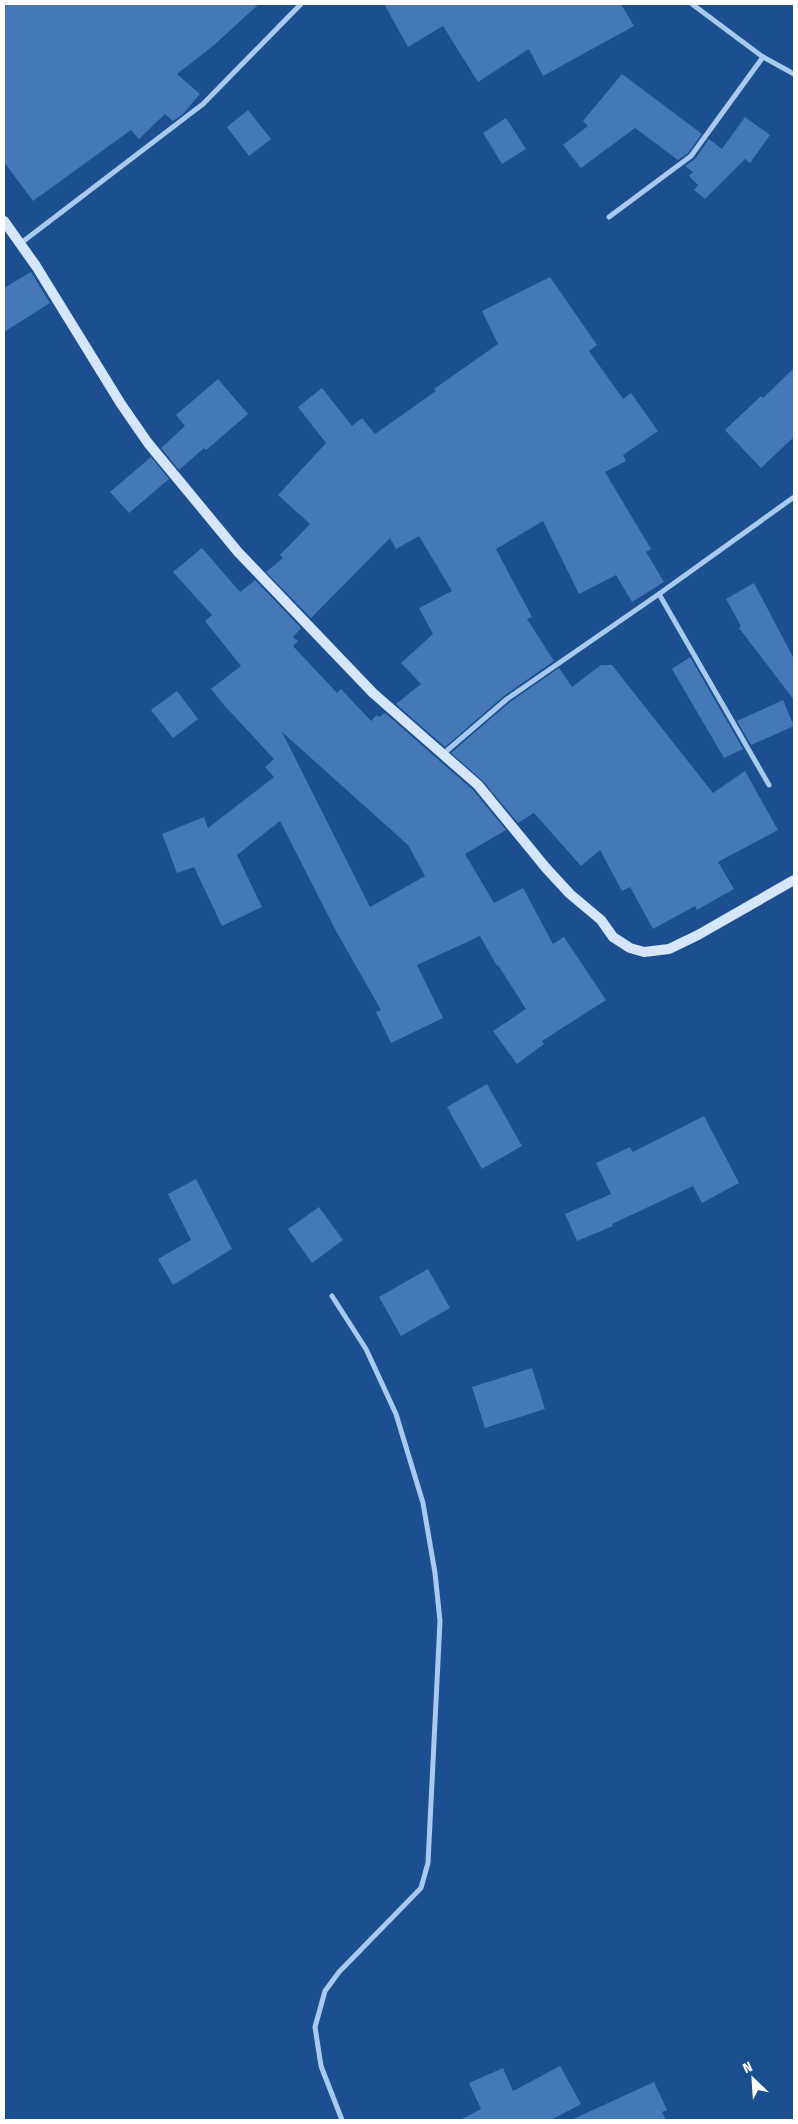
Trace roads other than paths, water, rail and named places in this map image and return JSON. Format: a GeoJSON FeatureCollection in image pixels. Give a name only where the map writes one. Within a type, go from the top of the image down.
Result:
{"type":"FeatureCollection","features":[{"type":"Feature","properties":{"kind":"street"},"geometry":{"type":"LineString","coordinates":[[692,4],[763,58],[794,74]]}},
{"type":"Feature","properties":{"kind":"street"},"geometry":{"type":"LineString","coordinates":[[21,244],[203,104],[298,5]]}},
{"type":"Feature","properties":{"kind":"street"},"geometry":{"type":"LineString","coordinates":[[609,217],[691,156],[763,58]]}},
{"type":"Feature","properties":{"kind":"street"},"geometry":{"type":"LineString","coordinates":[[4,221],[21,244],[121,404],[148,443],[238,552],[373,694],[478,785],[546,868],[570,894],[601,920],[613,937],[630,948],[644,952],[669,949],[698,935],[794,880]]}},
{"type":"Feature","properties":{"kind":"street"},"geometry":{"type":"LineString","coordinates":[[443,754],[507,699],[794,498]]}},
{"type":"Feature","properties":{"kind":"street"},"geometry":{"type":"LineString","coordinates":[[659,594],[769,785]]}},
{"type":"Feature","properties":{"kind":"street"},"geometry":{"type":"LineString","coordinates":[[332,1296],[366,1349],[396,1414],[423,1503],[435,1573],[440,1621],[428,1863],[421,1888],[339,1972],[324,1991],[315,2027],[321,2066],[342,2120]]}}]}
